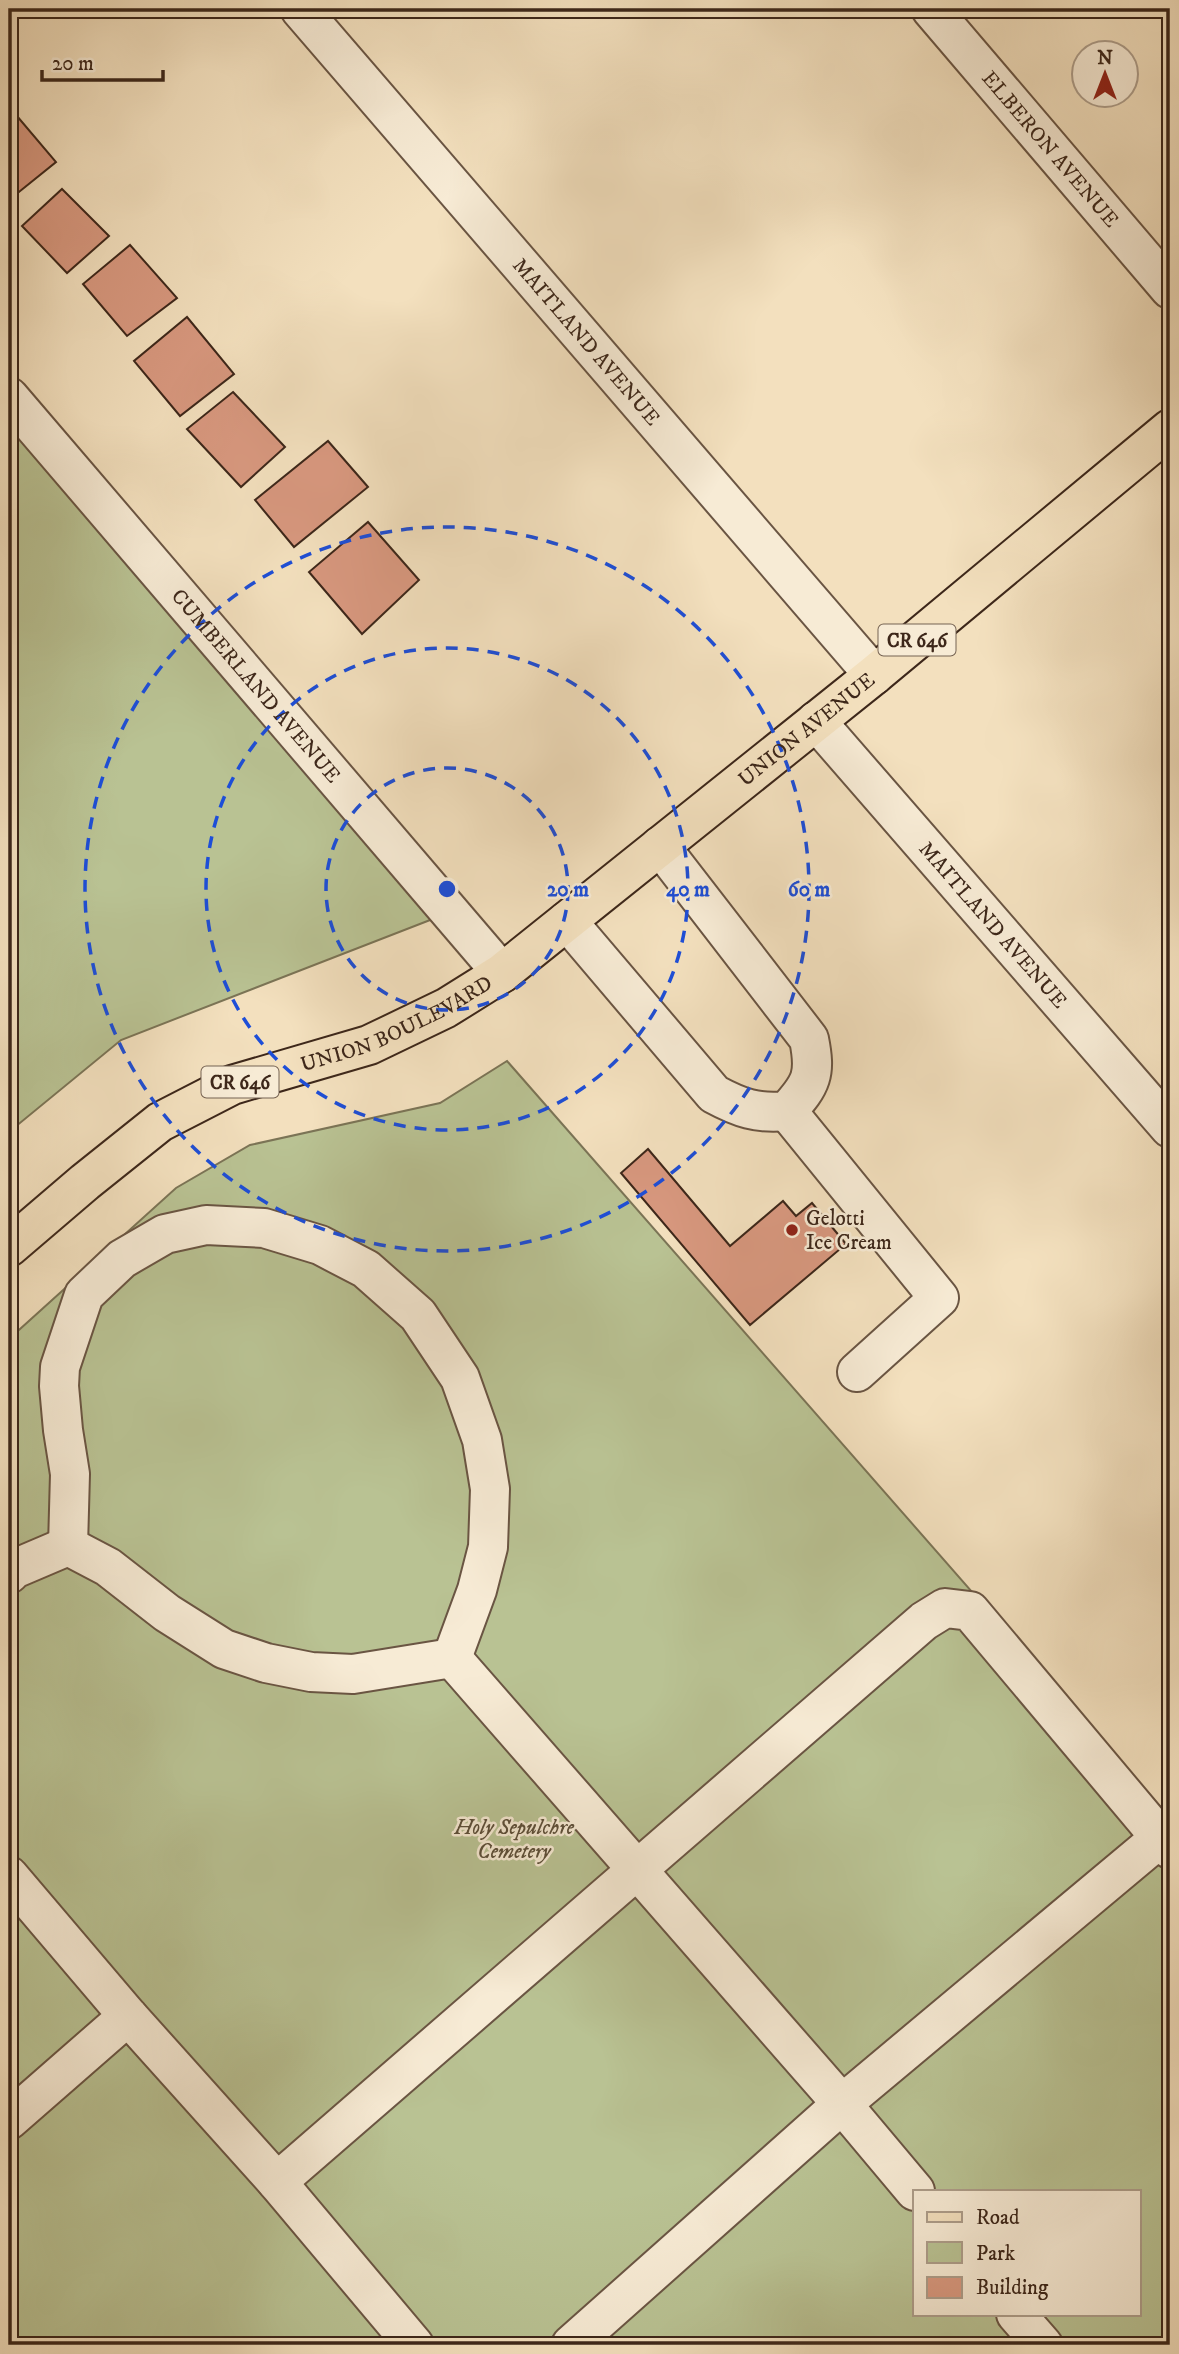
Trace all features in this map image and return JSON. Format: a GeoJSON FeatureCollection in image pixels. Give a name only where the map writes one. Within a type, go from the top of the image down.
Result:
{"type":"FeatureCollection","features":[{"type":"Feature","properties":{"kind":"main road","name":"UNION AVENUE"},"geometry":{"type":"LineString","coordinates":[[502,973],[874,675],[1170,429]]}},
{"type":"Feature","properties":{"kind":"main road","name":"UNION BOULEVARD"},"geometry":{"type":"LineString","coordinates":[[9,1247],[160,1122],[232,1085],[369,1045],[446,1008],[502,973]]}},
{"type":"Feature","properties":{"kind":"street","name":"MAITLAND AVENUE"},"geometry":{"type":"LineString","coordinates":[[300,9],[874,675]]}},
{"type":"Feature","properties":{"kind":"street","name":"ELBERON AVENUE"},"geometry":{"type":"LineString","coordinates":[[931,9],[1170,289]]}},
{"type":"Feature","properties":{"kind":"street","name":"CUMBERLAND AVENUE"},"geometry":{"type":"LineString","coordinates":[[9,397],[502,973]]}},
{"type":"Feature","properties":{"kind":"street","name":"MAITLAND AVENUE"},"geometry":{"type":"LineString","coordinates":[[816,722],[1170,1128]]}},
{"type":"Feature","properties":{"kind":"street"},"geometry":{"type":"LineString","coordinates":[[567,920],[714,1094],[739,1108],[767,1113],[788,1111],[805,1092],[814,1065],[809,1039],[660,846]]}},
{"type":"Feature","properties":{"kind":"street"},"geometry":{"type":"LineString","coordinates":[[788,1111],[939,1298],[857,1372]]}},
{"type":"Feature","properties":{"kind":"street"},"geometry":{"type":"LineString","coordinates":[[68,1546],[70,1474],[63,1430],[60,1367],[84,1295],[122,1259],[165,1234],[206,1225],[264,1228],[320,1245],[366,1269],[418,1315],[460,1378],[482,1440],[491,1489],[488,1547],[477,1590],[452,1658]]}},
{"type":"Feature","properties":{"kind":"street"},"geometry":{"type":"LineString","coordinates":[[9,1574],[14,1569],[68,1546]]}},
{"type":"Feature","properties":{"kind":"street"},"geometry":{"type":"LineString","coordinates":[[68,1546],[108,1567],[167,1613],[224,1649],[266,1663],[311,1672],[353,1674],[452,1658]]}},
{"type":"Feature","properties":{"kind":"street"},"geometry":{"type":"LineString","coordinates":[[277,2182],[914,1630],[945,1608],[970,1611],[1165,1843],[842,2104],[571,2345]]}},
{"type":"Feature","properties":{"kind":"street"},"geometry":{"type":"LineString","coordinates":[[452,1658],[842,2104],[913,2190]]}},
{"type":"Feature","properties":{"kind":"street"},"geometry":{"type":"LineString","coordinates":[[9,1875],[128,2016],[277,2182],[414,2345]]}},
{"type":"Feature","properties":{"kind":"street"},"geometry":{"type":"LineString","coordinates":[[9,2120],[128,2016]]}},
{"type":"Feature","properties":{"kind":"street"},"geometry":{"type":"LineString","coordinates":[[1018,2316],[1043,2345]]}},
{"type":"Feature","properties":{"kind":"green space"},"geometry":{"type":"Polygon","coordinates":[[[9,400],[443,915],[121,1040],[9,1132],[9,400]]]}},
{"type":"Feature","properties":{"kind":"green space","name":"Holy Sepulchre Cemetery"},"geometry":{"type":"Polygon","coordinates":[[[507,1061],[1170,1818],[1170,2345],[9,2345],[9,1339],[176,1188],[250,1145],[440,1103],[507,1061]]]}},
{"type":"Feature","properties":{"kind":"building"},"geometry":{"type":"Polygon","coordinates":[[[11,109],[56,162],[9,200],[9,111],[11,109]]]}},
{"type":"Feature","properties":{"kind":"building"},"geometry":{"type":"Polygon","coordinates":[[[62,189],[109,236],[67,273],[22,226],[62,189]]]}},
{"type":"Feature","properties":{"kind":"building"},"geometry":{"type":"Polygon","coordinates":[[[130,245],[177,298],[127,336],[83,284],[130,245]]]}},
{"type":"Feature","properties":{"kind":"building"},"geometry":{"type":"Polygon","coordinates":[[[187,317],[234,374],[180,416],[134,361],[187,317]]]}},
{"type":"Feature","properties":{"kind":"building"},"geometry":{"type":"Polygon","coordinates":[[[233,392],[285,447],[241,487],[187,429],[233,392]]]}},
{"type":"Feature","properties":{"kind":"building"},"geometry":{"type":"Polygon","coordinates":[[[328,441],[368,487],[294,547],[255,500],[328,441]]]}},
{"type":"Feature","properties":{"kind":"building"},"geometry":{"type":"Polygon","coordinates":[[[368,522],[419,580],[362,634],[309,572],[368,522]]]}},
{"type":"Feature","properties":{"kind":"building","name":"Gelotti Ice Cream"},"geometry":{"type":"Polygon","coordinates":[[[648,1149],[730,1246],[783,1201],[796,1216],[812,1203],[846,1244],[750,1325],[621,1173],[648,1149]]]}},
{"type":"Feature","properties":{"kind":"place","name":"Gelotti Ice Cream"},"geometry":{"type":"Point","coordinates":[792,1230]}}]}
